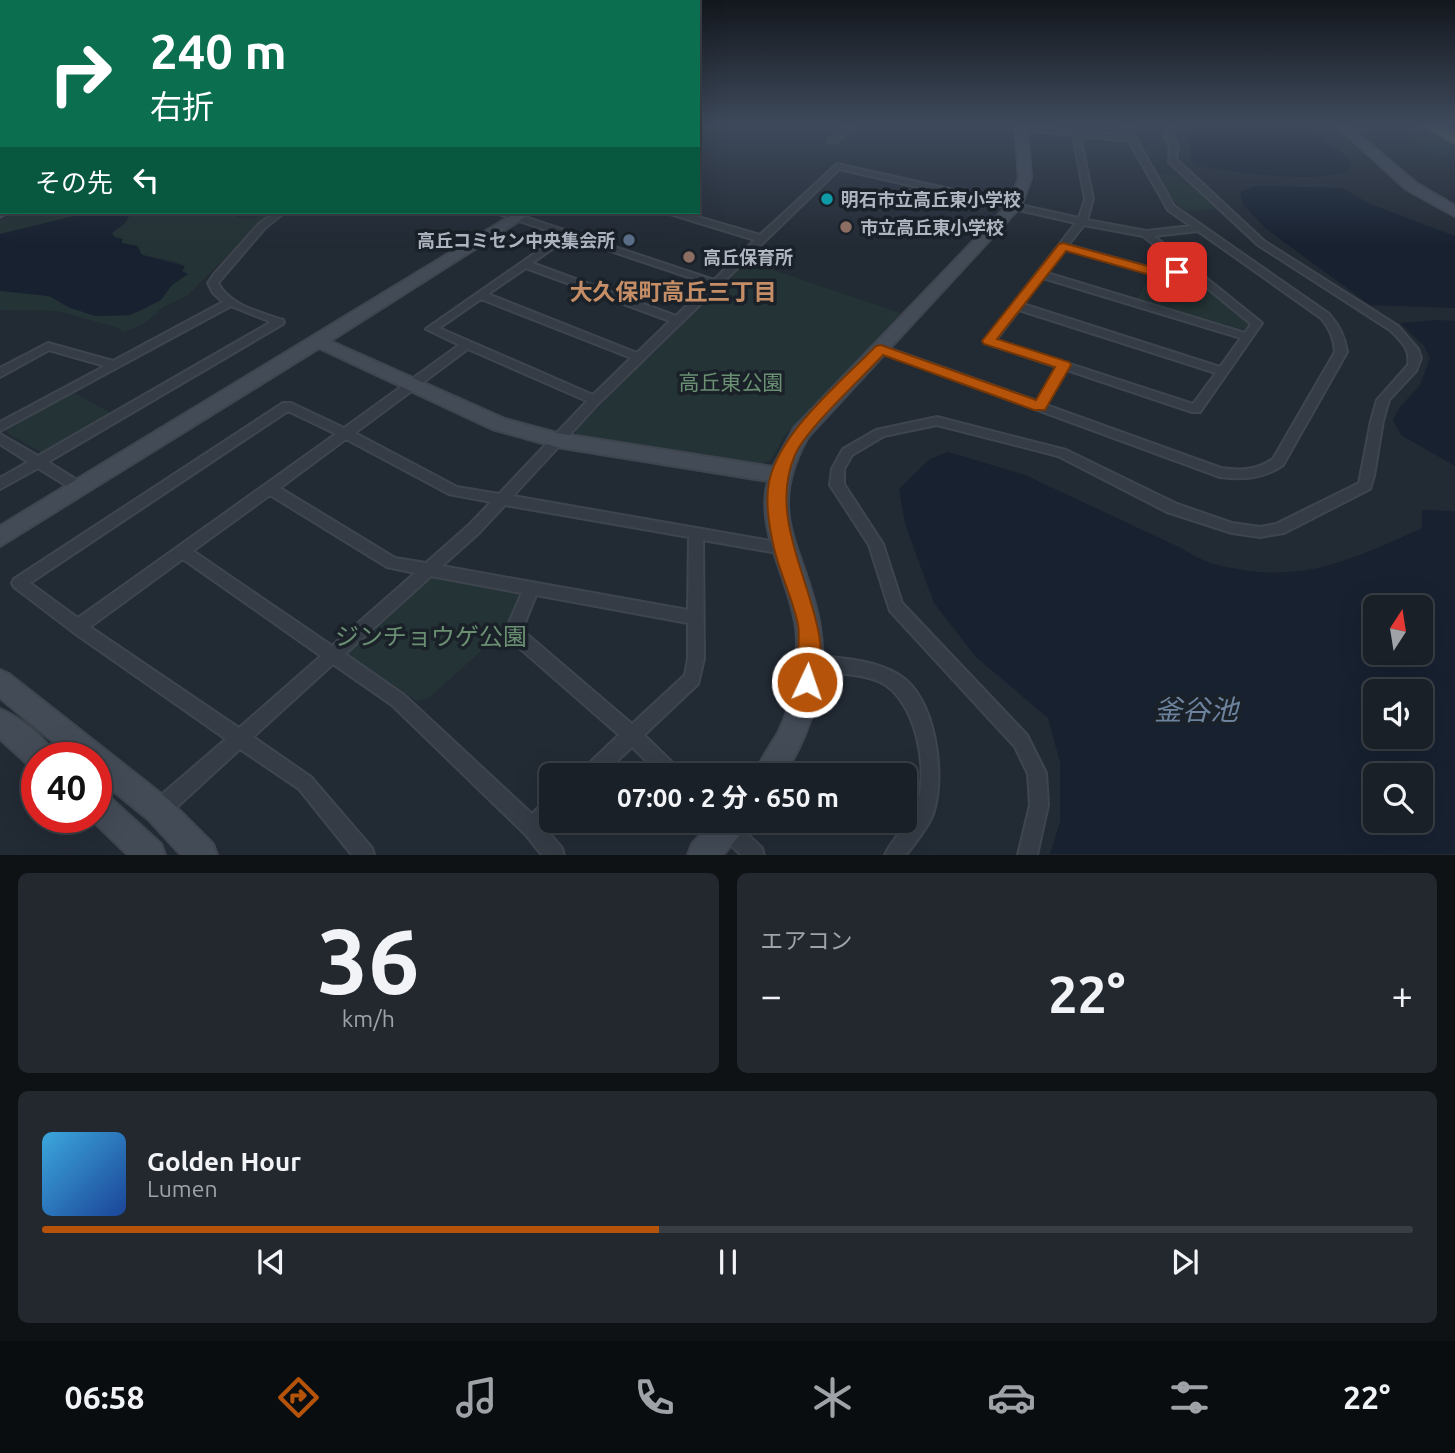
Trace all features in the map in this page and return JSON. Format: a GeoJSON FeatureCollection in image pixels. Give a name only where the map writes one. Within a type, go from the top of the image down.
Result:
{"type":"FeatureCollection","features":[{"type":"Feature","properties":{"kind":"street"},"geometry":{"type":"LineString","coordinates":[[159,810],[430,568],[501,501],[638,357],[836,166],[1146,234],[1202,228]]}},
{"type":"Feature","properties":{"kind":"street"},"geometry":{"type":"LineString","coordinates":[[776,763],[793,736],[804,703],[810,662],[808,626],[783,548],[776,500],[779,475],[788,450],[1014,206],[1025,178],[1024,166]]}},
{"type":"Feature","properties":{"kind":"street"},"geometry":{"type":"LineString","coordinates":[[1082,166],[1089,199],[1082,221],[989,341],[1196,409],[1257,323],[1146,234]]}},
{"type":"Feature","properties":{"kind":"street"},"geometry":{"type":"LineString","coordinates":[[881,349],[1220,472],[1252,475],[1268,471],[1278,462],[1341,352],[1335,326],[1325,316],[1171,208],[1147,166]]}},
{"type":"Feature","properties":{"kind":"street"},"geometry":{"type":"LineString","coordinates":[[1027,855],[1039,805],[1037,773],[1021,741],[895,606],[876,544],[837,485],[838,469],[846,452],[880,433],[937,421],[1062,453],[1172,508],[1233,528],[1260,532],[1279,529],[1365,486],[1383,398],[1405,379],[1416,355],[1410,344],[1394,328],[1261,243],[1178,166]]}},
{"type":"Feature","properties":{"kind":"street"},"geometry":{"type":"LineString","coordinates":[[1388,166],[1411,186],[1455,212]]}},
{"type":"Feature","properties":{"kind":"street"},"geometry":{"type":"LineString","coordinates":[[0,484],[279,322],[231,302],[216,292],[213,283],[216,276],[262,226],[278,214]]}},
{"type":"Feature","properties":{"kind":"street"},"geometry":{"type":"LineString","coordinates":[[0,537],[317,341],[513,214]]}},
{"type":"Feature","properties":{"kind":"street"},"geometry":{"type":"LineString","coordinates":[[518,214],[568,234],[714,283]]}},
{"type":"Feature","properties":{"kind":"street"},"geometry":{"type":"LineString","coordinates":[[680,214],[762,239]]}},
{"type":"Feature","properties":{"kind":"street"},"geometry":{"type":"LineString","coordinates":[[568,234],[430,329],[595,400]]}},
{"type":"Feature","properties":{"kind":"street"},"geometry":{"type":"LineString","coordinates":[[1063,246],[1161,274],[1192,271]]}},
{"type":"Feature","properties":{"kind":"street"},"geometry":{"type":"LineString","coordinates":[[525,264],[677,320]]}},
{"type":"Feature","properties":{"kind":"street"},"geometry":{"type":"LineString","coordinates":[[1042,275],[1248,337]]}},
{"type":"Feature","properties":{"kind":"street"},"geometry":{"type":"LineString","coordinates":[[480,295],[638,357]]}},
{"type":"Feature","properties":{"kind":"street"},"geometry":{"type":"LineString","coordinates":[[0,427],[231,302]]}},
{"type":"Feature","properties":{"kind":"street"},"geometry":{"type":"LineString","coordinates":[[1017,306],[1223,372]]}},
{"type":"Feature","properties":{"kind":"street"},"geometry":{"type":"LineString","coordinates":[[317,341],[410,386],[499,424],[557,440],[779,475]]}},
{"type":"Feature","properties":{"kind":"street"},"geometry":{"type":"LineString","coordinates":[[78,627],[467,345]]}},
{"type":"Feature","properties":{"kind":"street"},"geometry":{"type":"LineString","coordinates":[[0,373],[48,346],[115,365]]}},
{"type":"Feature","properties":{"kind":"street"},"geometry":{"type":"LineString","coordinates":[[1039,407],[1064,365]]}},
{"type":"Feature","properties":{"kind":"street"},"geometry":{"type":"LineString","coordinates":[[365,855],[305,783],[78,627],[19,583],[286,406],[345,433],[454,491],[783,548]]}},
{"type":"Feature","properties":{"kind":"street"},"geometry":{"type":"LineString","coordinates":[[0,438],[80,488]]}},
{"type":"Feature","properties":{"kind":"street"},"geometry":{"type":"LineString","coordinates":[[270,488],[392,562],[694,618]]}},
{"type":"Feature","properties":{"kind":"street"},"geometry":{"type":"LineString","coordinates":[[603,763],[692,679],[696,659],[696,535]]}},
{"type":"Feature","properties":{"kind":"street"},"geometry":{"type":"LineString","coordinates":[[182,551],[334,653],[398,700],[532,827],[555,855]]}},
{"type":"Feature","properties":{"kind":"street"},"geometry":{"type":"LineString","coordinates":[[532,588],[513,632],[661,763]]}},
{"type":"Feature","properties":{"kind":"street"},"geometry":{"type":"LineString","coordinates":[[810,662],[872,671],[902,686],[922,719],[930,786],[923,816],[894,855]]}},
{"type":"Feature","properties":{"kind":"street"},"geometry":{"type":"LineString","coordinates":[[0,682],[76,742]]}},
{"type":"Feature","properties":{"kind":"street"},"geometry":{"type":"LineString","coordinates":[[0,722],[23,742]]}},
{"type":"Feature","properties":{"kind":"street"},"geometry":{"type":"LineString","coordinates":[[112,771],[159,810],[202,855]]}},
{"type":"Feature","properties":{"kind":"street"},"geometry":{"type":"LineString","coordinates":[[112,817],[134,836],[150,855]]}},
{"type":"Feature","properties":{"kind":"street"},"geometry":{"type":"LineString","coordinates":[[532,827],[539,820]]}},
{"type":"Feature","properties":{"kind":"street"},"geometry":{"type":"LineString","coordinates":[[702,855],[718,833]]}},
{"type":"Feature","properties":{"kind":"street"},"geometry":{"type":"LineString","coordinates":[[735,833],[755,855]]}},
{"type":"Feature","properties":{"kind":"green space"},"geometry":{"type":"Polygon","coordinates":[[[1157,174],[1183,175],[1219,208],[1193,211],[1179,206],[1157,174]]]}},
{"type":"Feature","properties":{"kind":"green space"},"geometry":{"type":"Polygon","coordinates":[[[14,214],[83,214],[0,234],[0,221],[14,214]]]}},
{"type":"Feature","properties":{"kind":"green space"},"geometry":{"type":"Polygon","coordinates":[[[130,214],[238,214],[237,217],[247,219],[264,215],[266,217],[187,296],[163,307],[145,323],[124,332],[116,327],[57,311],[0,310],[0,291],[42,294],[72,308],[108,316],[138,312],[150,306],[174,283],[185,267],[174,261],[142,255],[137,246],[120,243],[122,240],[114,237],[112,233],[126,222],[130,214]]]}},
{"type":"Feature","properties":{"kind":"green space","name":"高丘東公園"},"geometry":{"type":"Polygon","coordinates":[[[746,261],[901,313],[785,435],[771,460],[761,464],[576,434],[576,430],[624,382],[642,359],[647,360],[746,261]]]}},
{"type":"Feature","properties":{"kind":"green space"},"geometry":{"type":"Polygon","coordinates":[[[1186,273],[1244,314],[1252,325],[1248,331],[1137,300],[1150,274],[1169,278],[1186,273]]]}},
{"type":"Feature","properties":{"kind":"green space"},"geometry":{"type":"Polygon","coordinates":[[[73,392],[113,414],[60,447],[41,452],[5,432],[9,425],[73,392]]]}},
{"type":"Feature","properties":{"kind":"green space","name":"ジンチョウゲ公園"},"geometry":{"type":"Polygon","coordinates":[[[439,577],[520,591],[525,596],[509,626],[429,698],[417,701],[347,653],[428,578],[439,577]]]}},
{"type":"Feature","properties":{"kind":"water"},"geometry":{"type":"Polygon","coordinates":[[[1196,166],[1351,166],[1350,169],[1337,174],[1298,177],[1196,166]]]}},
{"type":"Feature","properties":{"kind":"water"},"geometry":{"type":"Polygon","coordinates":[[[1255,186],[1342,188],[1370,204],[1455,236],[1455,308],[1370,305],[1265,228],[1243,204],[1240,192],[1255,186]]]}},
{"type":"Feature","properties":{"kind":"water"},"geometry":{"type":"Polygon","coordinates":[[[83,214],[130,214],[126,222],[112,233],[114,237],[123,239],[121,243],[137,246],[142,255],[185,266],[182,271],[188,274],[172,285],[161,300],[130,315],[95,316],[68,307],[49,296],[0,291],[0,234],[83,214]]]}},
{"type":"Feature","properties":{"kind":"water"},"geometry":{"type":"Polygon","coordinates":[[[1455,321],[1455,466],[1401,435],[1393,420],[1399,408],[1420,385],[1430,358],[1424,346],[1400,323],[1455,321]]]}},
{"type":"Feature","properties":{"kind":"water","name":"釜谷池"},"geometry":{"type":"Polygon","coordinates":[[[948,452],[1025,475],[1203,560],[1229,568],[1263,572],[1287,572],[1332,564],[1422,528],[1422,510],[1455,511],[1455,854],[1050,854],[1060,822],[1060,762],[1048,718],[976,657],[934,603],[905,524],[899,489],[930,459],[948,452]]]}},
{"type":"Feature","properties":{"kind":"place","name":"明石市立高丘東小学校"},"geometry":{"type":"Point","coordinates":[827,199]}},
{"type":"Feature","properties":{"kind":"place","name":"市立高丘東小学校"},"geometry":{"type":"Point","coordinates":[846,227]}},
{"type":"Feature","properties":{"kind":"place","name":"高丘コミセン中央集会所"},"geometry":{"type":"Point","coordinates":[629,240]}},
{"type":"Feature","properties":{"kind":"place","name":"高丘保育所"},"geometry":{"type":"Point","coordinates":[689,257]}},
{"type":"Feature","properties":{"kind":"district","name":"大久保町高丘三丁目"},"geometry":{"type":"Point","coordinates":[673,291]}},
{"type":"Feature","properties":{"kind":"route"},"geometry":{"type":"LineString","coordinates":[[807,682],[810,662],[808,626],[783,548],[776,492],[788,450],[801,433],[881,349],[1039,407],[1064,365],[989,341],[1063,246],[1161,274],[1177,272]]}}]}
